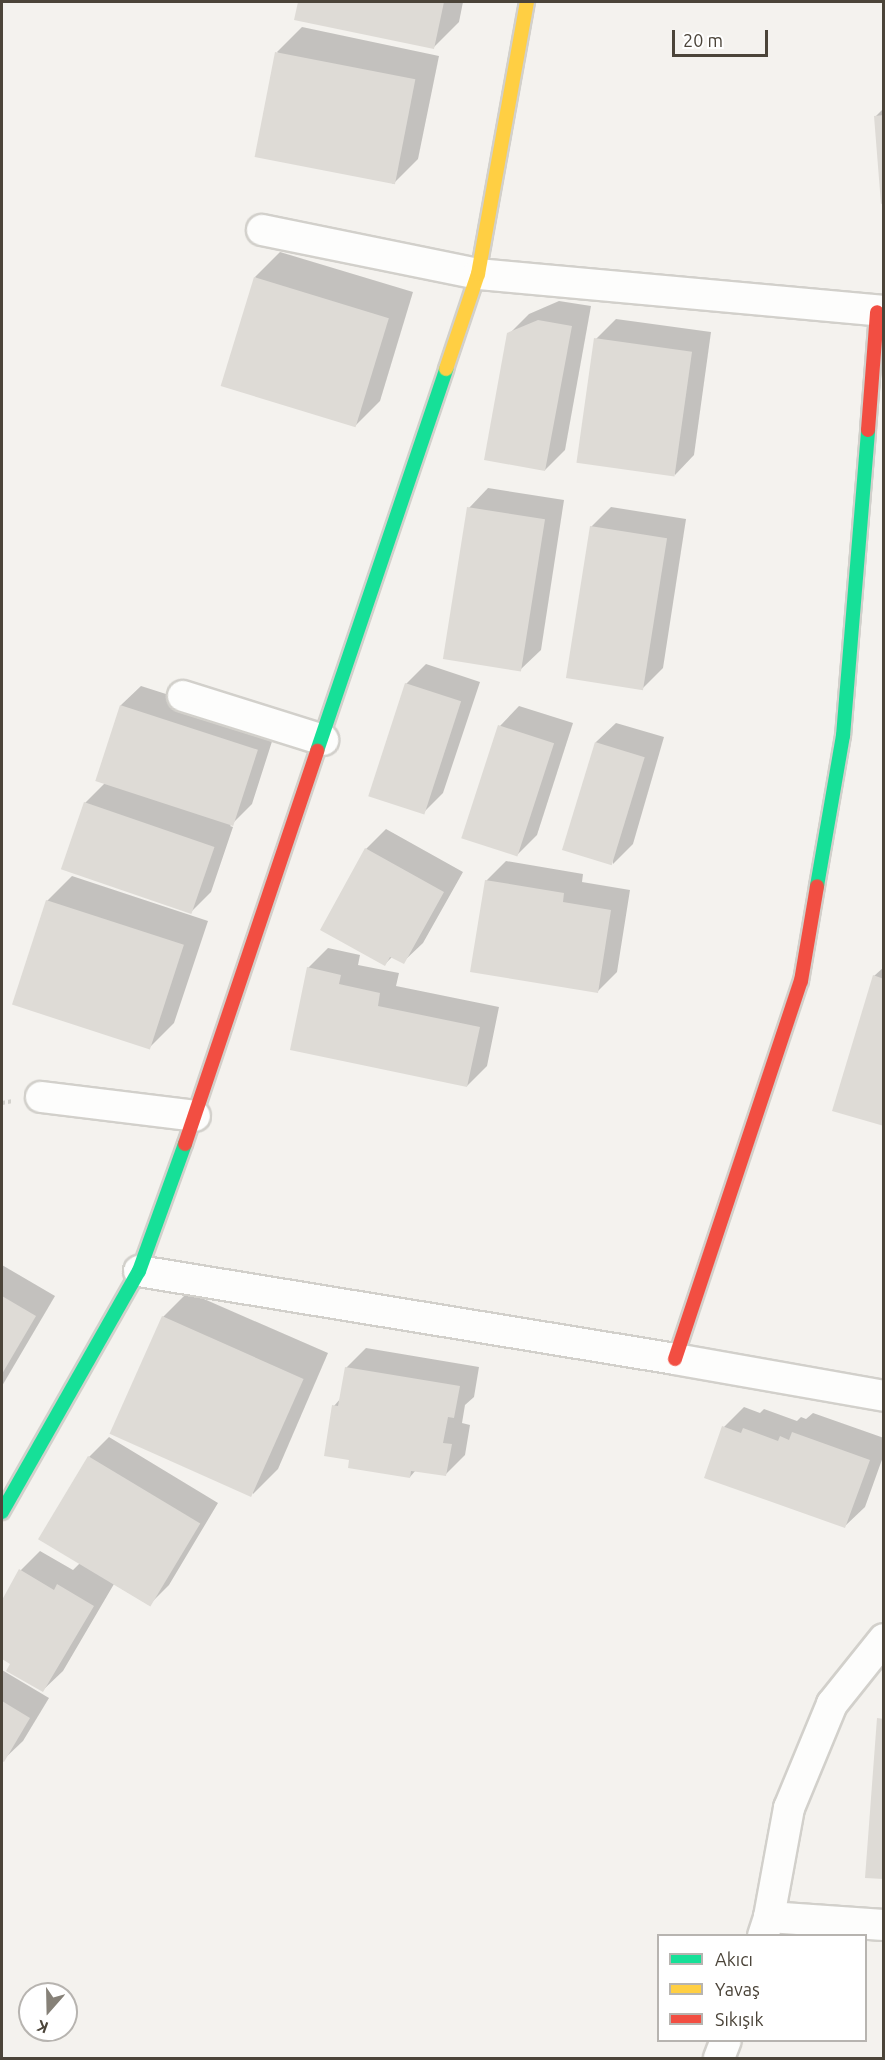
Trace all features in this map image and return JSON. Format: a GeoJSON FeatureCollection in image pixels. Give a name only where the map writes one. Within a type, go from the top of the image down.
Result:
{"type":"FeatureCollection","features":[{"type":"Feature","properties":{"kind":"street"},"geometry":{"type":"LineString","coordinates":[[2,1512],[139,1270],[195,1116],[478,274],[527,2]]}},
{"type":"Feature","properties":{"kind":"street"},"geometry":{"type":"LineString","coordinates":[[262,230],[478,274],[880,312],[843,735],[801,981],[675,1359]]}},
{"type":"Feature","properties":{"kind":"street"},"geometry":{"type":"LineString","coordinates":[[183,696],[323,740]]}},
{"type":"Feature","properties":{"kind":"street"},"geometry":{"type":"LineString","coordinates":[[41,1097],[195,1116]]}},
{"type":"Feature","properties":{"kind":"street"},"geometry":{"type":"LineString","coordinates":[[139,1270],[884,1396]]}},
{"type":"Feature","properties":{"kind":"street"},"geometry":{"type":"LineString","coordinates":[[884,1639],[832,1704],[789,1808],[766,1926],[884,1925]]}},
{"type":"Feature","properties":{"kind":"street"},"geometry":{"type":"LineString","coordinates":[[719,2058],[725,2042]]}},
{"type":"Feature","properties":{"kind":"building"},"geometry":{"type":"Polygon","coordinates":[[[298,2],[444,2],[434,49],[294,20],[298,2]]]}},
{"type":"Feature","properties":{"kind":"building"},"geometry":{"type":"Polygon","coordinates":[[[275,52],[415,79],[395,184],[255,157],[275,52]]]}},
{"type":"Feature","properties":{"kind":"building"},"geometry":{"type":"Polygon","coordinates":[[[884,115],[884,203],[881,204],[874,116],[884,115]]]}},
{"type":"Feature","properties":{"kind":"building"},"geometry":{"type":"Polygon","coordinates":[[[254,277],[389,318],[356,427],[221,386],[254,277]]]}},
{"type":"Feature","properties":{"kind":"building"},"geometry":{"type":"Polygon","coordinates":[[[538,320],[572,326],[545,471],[484,460],[507,333],[538,320]]]}},
{"type":"Feature","properties":{"kind":"building"},"geometry":{"type":"Polygon","coordinates":[[[594,338],[692,352],[675,477],[576,463],[594,338]]]}},
{"type":"Feature","properties":{"kind":"building"},"geometry":{"type":"Polygon","coordinates":[[[467,507],[545,519],[521,671],[443,659],[467,507]]]}},
{"type":"Feature","properties":{"kind":"building"},"geometry":{"type":"Polygon","coordinates":[[[590,526],[667,538],[643,690],[566,678],[590,526]]]}},
{"type":"Feature","properties":{"kind":"building"},"geometry":{"type":"Polygon","coordinates":[[[405,683],[461,701],[424,814],[368,796],[405,683]]]}},
{"type":"Feature","properties":{"kind":"building"},"geometry":{"type":"Polygon","coordinates":[[[120,705],[258,750],[233,826],[95,781],[120,705]]]}},
{"type":"Feature","properties":{"kind":"building"},"geometry":{"type":"Polygon","coordinates":[[[498,725],[554,743],[517,856],[461,838],[498,725]]]}},
{"type":"Feature","properties":{"kind":"building"},"geometry":{"type":"Polygon","coordinates":[[[595,742],[645,757],[612,865],[562,850],[595,742]]]}},
{"type":"Feature","properties":{"kind":"building"},"geometry":{"type":"Polygon","coordinates":[[[84,802],[214,847],[191,914],[61,869],[84,802]]]}},
{"type":"Feature","properties":{"kind":"building"},"geometry":{"type":"Polygon","coordinates":[[[365,848],[444,892],[404,964],[390,957],[385,966],[320,930],[365,848]]]}},
{"type":"Feature","properties":{"kind":"building"},"geometry":{"type":"Polygon","coordinates":[[[485,880],[564,893],[563,902],[611,910],[598,993],[470,972],[485,880]]]}},
{"type":"Feature","properties":{"kind":"building"},"geometry":{"type":"Polygon","coordinates":[[[46,900],[184,945],[150,1049],[12,1005],[46,900]]]}},
{"type":"Feature","properties":{"kind":"building"},"geometry":{"type":"Polygon","coordinates":[[[307,967],[341,975],[339,984],[380,993],[378,1006],[480,1027],[467,1087],[290,1050],[307,967]]]}},
{"type":"Feature","properties":{"kind":"building"},"geometry":{"type":"Polygon","coordinates":[[[873,975],[884,979],[884,1126],[832,1111],[873,975]]]}},
{"type":"Feature","properties":{"kind":"building"},"geometry":{"type":"Polygon","coordinates":[[[2,1296],[36,1316],[2,1374],[2,1296]]]}},
{"type":"Feature","properties":{"kind":"building"},"geometry":{"type":"Polygon","coordinates":[[[162,1316],[304,1379],[251,1497],[110,1434],[162,1316]]]}},
{"type":"Feature","properties":{"kind":"building"},"geometry":{"type":"Polygon","coordinates":[[[345,1367],[460,1386],[454,1418],[448,1417],[443,1443],[452,1444],[446,1476],[411,1471],[410,1478],[348,1468],[349,1460],[324,1456],[332,1405],[338,1406],[345,1367]]]}},
{"type":"Feature","properties":{"kind":"building"},"geometry":{"type":"Polygon","coordinates":[[[722,1426],[741,1433],[743,1428],[778,1441],[780,1436],[789,1440],[792,1432],[870,1460],[845,1528],[704,1478],[722,1426]]]}},
{"type":"Feature","properties":{"kind":"building"},"geometry":{"type":"Polygon","coordinates":[[[88,1456],[200,1523],[150,1607],[38,1539],[88,1456]]]}},
{"type":"Feature","properties":{"kind":"building"},"geometry":{"type":"Polygon","coordinates":[[[19,1569],[54,1590],[57,1584],[94,1606],[43,1692],[6,1671],[10,1664],[2,1659],[2,1600],[19,1569]]]}},
{"type":"Feature","properties":{"kind":"building"},"geometry":{"type":"Polygon","coordinates":[[[2,1701],[30,1718],[4,1762],[2,1761],[2,1701]]]}},
{"type":"Feature","properties":{"kind":"building"},"geometry":{"type":"Polygon","coordinates":[[[877,1718],[884,1719],[884,1879],[865,1878],[877,1718]]]}},
{"type":"Feature","properties":{"kind":"traffic: fast"},"geometry":{"type":"LineString","coordinates":[[317,751],[446,369]]}},
{"type":"Feature","properties":{"kind":"traffic: fast"},"geometry":{"type":"LineString","coordinates":[[817,886],[843,736],[868,430]]}},
{"type":"Feature","properties":{"kind":"traffic: fast"},"geometry":{"type":"LineString","coordinates":[[2,1512],[139,1271],[185,1144]]}},
{"type":"Feature","properties":{"kind":"traffic: slow"},"geometry":{"type":"LineString","coordinates":[[446,369],[478,274],[527,2]]}},
{"type":"Feature","properties":{"kind":"traffic: jam"},"geometry":{"type":"LineString","coordinates":[[868,430],[877,312]]}},
{"type":"Feature","properties":{"kind":"traffic: jam"},"geometry":{"type":"LineString","coordinates":[[185,1144],[317,751]]}},
{"type":"Feature","properties":{"kind":"traffic: jam"},"geometry":{"type":"LineString","coordinates":[[675,1359],[801,981],[817,886]]}}]}
